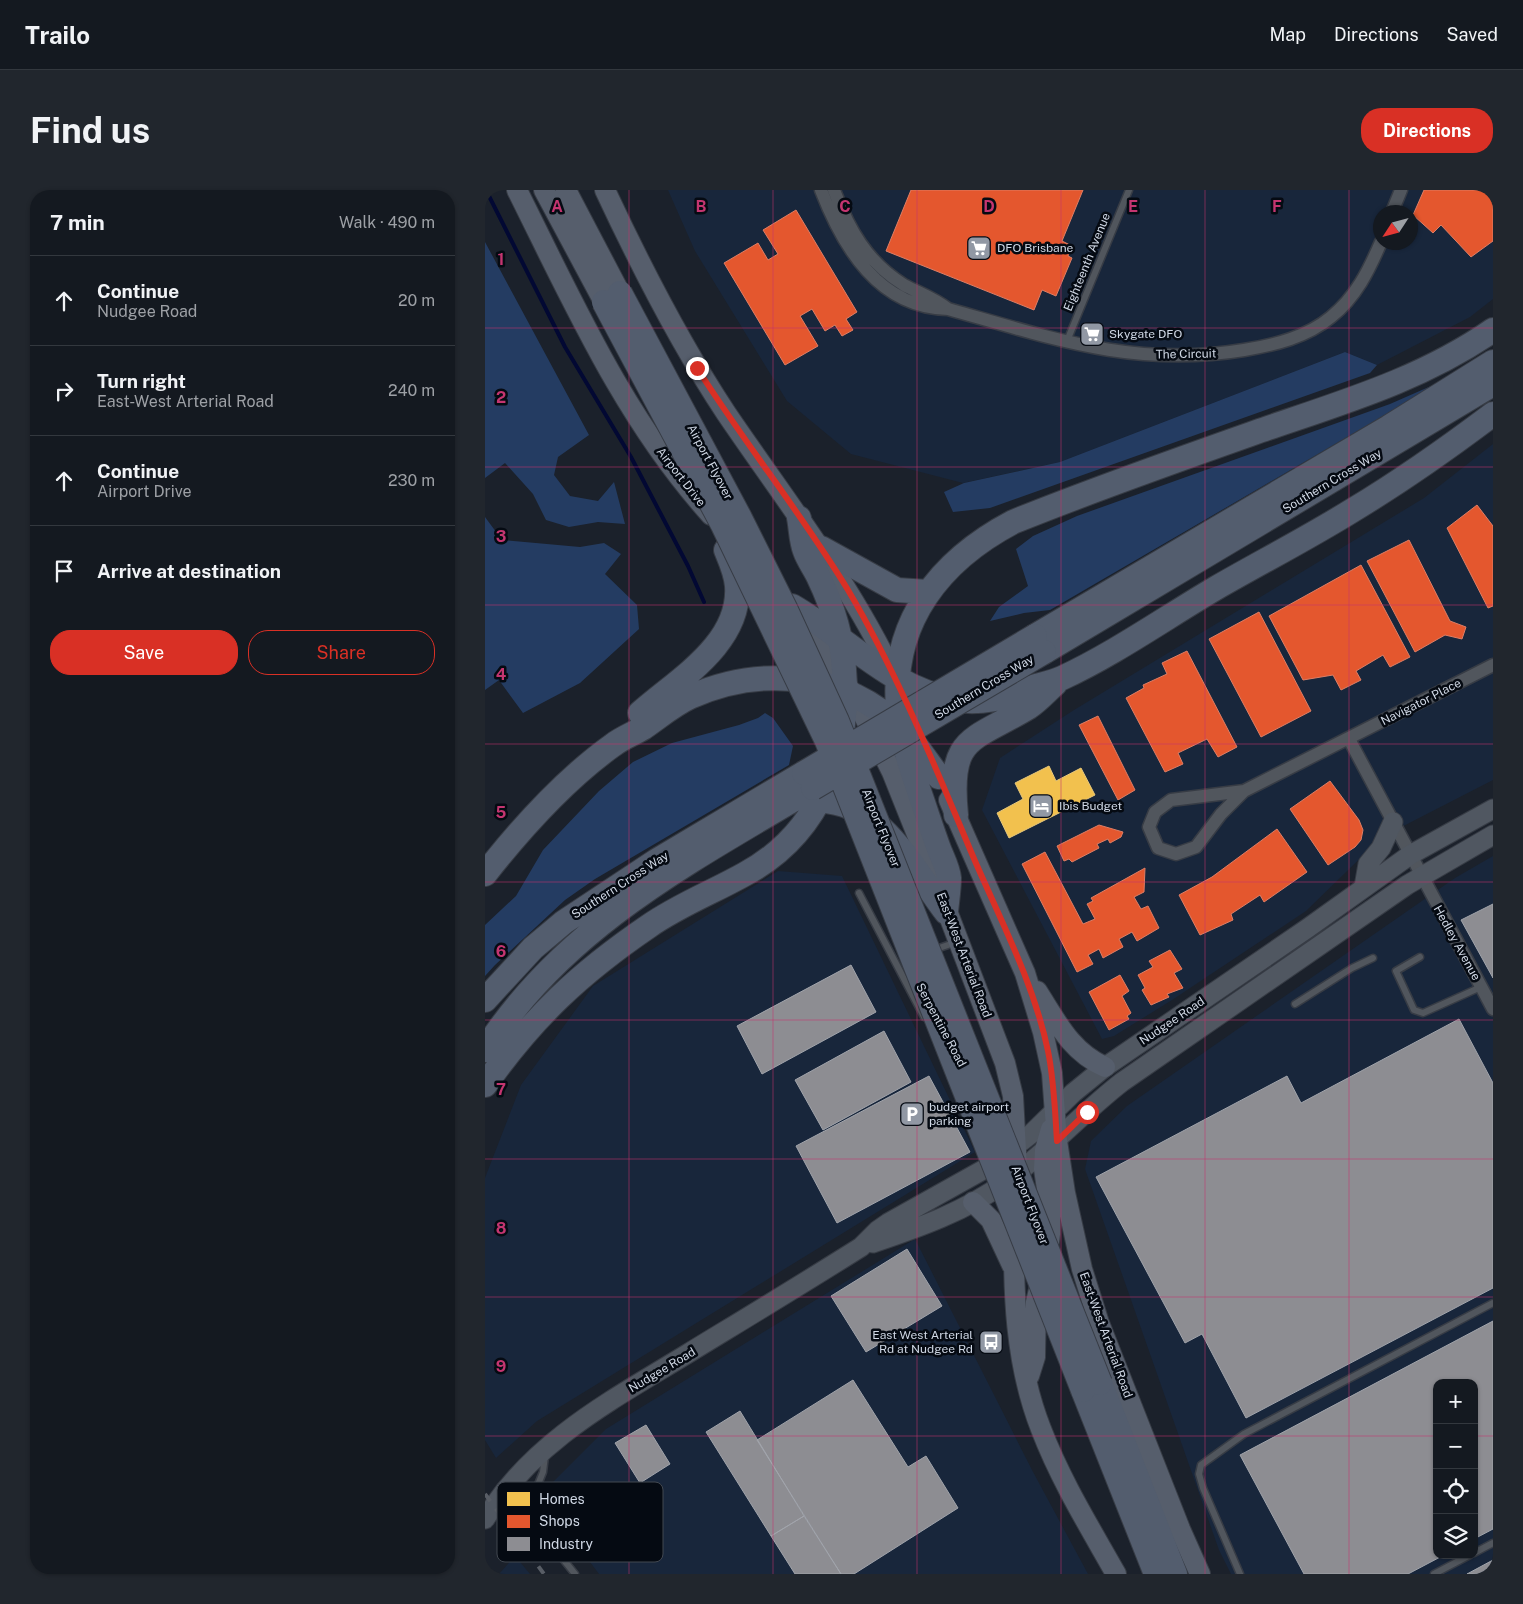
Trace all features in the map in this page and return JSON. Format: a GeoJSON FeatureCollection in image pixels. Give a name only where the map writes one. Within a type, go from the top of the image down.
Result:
{"type":"FeatureCollection","features":[{"type":"Feature","properties":{"kind":"highway","name":"Airport Flyover"},"geometry":{"type":"LineString","coordinates":[[612,298],[827,741],[1092,1387]]}},
{"type":"Feature","properties":{"kind":"highway"},"geometry":{"type":"LineString","coordinates":[[946,912],[949,876],[931,830],[896,679],[906,638],[928,592],[946,570],[975,544],[1013,522],[1268,428],[1381,390],[1422,372],[1493,330]]}},
{"type":"Feature","properties":{"kind":"highway","name":"Southern Cross Way"},"geometry":{"type":"LineString","coordinates":[[1039,644],[1493,362]]}},
{"type":"Feature","properties":{"kind":"highway","name":"Southern Cross Way"},"geometry":{"type":"LineString","coordinates":[[485,1000],[533,948],[564,922],[615,886],[749,816],[1039,644],[1493,384]]}},
{"type":"Feature","properties":{"kind":"highway"},"geometry":{"type":"LineString","coordinates":[[792,606],[896,679],[943,698],[978,702],[999,699],[1060,679],[1352,511],[1384,491],[1493,414]]}},
{"type":"Feature","properties":{"kind":"highway"},"geometry":{"type":"LineString","coordinates":[[485,1085],[518,1040],[569,986],[651,924],[759,866],[796,833],[818,801],[833,770],[841,744],[848,690],[838,638],[825,594],[805,551],[799,518]]}},
{"type":"Feature","properties":{"kind":"highway"},"geometry":{"type":"LineString","coordinates":[[613,745],[635,717],[707,655],[727,628],[734,611],[737,588],[734,570],[717,522]]}},
{"type":"Feature","properties":{"kind":"highway"},"geometry":{"type":"LineString","coordinates":[[821,548],[845,559],[860,570],[897,590],[928,592]]}},
{"type":"Feature","properties":{"kind":"highway"},"geometry":{"type":"LineString","coordinates":[[485,874],[509,844],[555,796],[613,745],[689,698],[732,682],[749,678],[797,678],[848,690],[883,714],[908,725],[939,778]]}},
{"type":"Feature","properties":{"kind":"highway"},"geometry":{"type":"LineString","coordinates":[[956,815],[953,782],[958,760],[966,746],[987,728],[1031,706],[1060,679]]}},
{"type":"Feature","properties":{"kind":"highway"},"geometry":{"type":"LineString","coordinates":[[818,801],[841,803],[863,814],[876,825],[900,849],[946,912]]}},
{"type":"Feature","properties":{"kind":"highway","name":"Southern Cross Way"},"geometry":{"type":"LineString","coordinates":[[485,1050],[537,982],[594,928],[749,816]]}},
{"type":"Feature","properties":{"kind":"highway"},"geometry":{"type":"LineString","coordinates":[[1092,1387],[1156,1574]]}},
{"type":"Feature","properties":{"kind":"highway","name":"East-West Arterial Road"},"geometry":{"type":"LineString","coordinates":[[1092,1387],[1175,1574]]}},
{"type":"Feature","properties":{"kind":"main road","name":"Airport Drive"},"geometry":{"type":"LineString","coordinates":[[517,190],[627,403],[679,477],[792,606],[818,640],[878,743]]}},
{"type":"Feature","properties":{"kind":"main road"},"geometry":{"type":"LineString","coordinates":[[544,190],[612,298]]}},
{"type":"Feature","properties":{"kind":"main road"},"geometry":{"type":"LineString","coordinates":[[566,190],[612,298]]}},
{"type":"Feature","properties":{"kind":"main road"},"geometry":{"type":"LineString","coordinates":[[605,190],[641,267],[676,332],[726,412],[821,548],[862,615],[896,679]]}},
{"type":"Feature","properties":{"kind":"main road","name":"East-West Arterial Road"},"geometry":{"type":"LineString","coordinates":[[878,743],[892,772],[1005,1063],[1013,1096],[1017,1146],[1014,1269],[1018,1334],[1027,1383],[1040,1428],[1061,1476],[1116,1574]]}},
{"type":"Feature","properties":{"kind":"main road"},"geometry":{"type":"LineString","coordinates":[[939,778],[1025,973],[1048,1051],[1055,1111],[1051,1146],[1044,1169],[1050,1209],[1051,1234],[1036,1302],[1035,1357],[1027,1383]]}},
{"type":"Feature","properties":{"kind":"main road","name":"Nudgee Road"},"geometry":{"type":"LineString","coordinates":[[512,1482],[546,1447],[605,1404],[861,1246],[878,1230],[967,1180],[1017,1146],[1073,1093],[1105,1067],[1410,855],[1493,809]]}},
{"type":"Feature","properties":{"kind":"main road"},"geometry":{"type":"LineString","coordinates":[[1364,887],[1368,864],[1381,848],[1393,822]]}},
{"type":"Feature","properties":{"kind":"main road","name":"Nudgee Road"},"geometry":{"type":"LineString","coordinates":[[861,1246],[944,1216],[973,1202],[1017,1173],[1051,1146],[1093,1106],[1122,1082],[1421,878],[1493,834]]}},
{"type":"Feature","properties":{"kind":"main road"},"geometry":{"type":"LineString","coordinates":[[1025,973],[1073,1046],[1086,1058],[1105,1067]]}},
{"type":"Feature","properties":{"kind":"main road","name":"East-West Arterial Road"},"geometry":{"type":"LineString","coordinates":[[1051,1146],[1076,1245],[1099,1323],[1200,1574]]}},
{"type":"Feature","properties":{"kind":"main road"},"geometry":{"type":"LineString","coordinates":[[973,1202],[991,1220],[1014,1269]]}},
{"type":"Feature","properties":{"kind":"main road","name":"Nudgee Road"},"geometry":{"type":"LineString","coordinates":[[485,1519],[497,1500]]}},
{"type":"Feature","properties":{"kind":"street","name":"The Circuit"},"geometry":{"type":"LineString","coordinates":[[821,190],[844,240],[873,276],[911,302],[929,308],[948,309],[1066,342],[1111,352],[1177,357],[1219,354],[1280,342],[1309,331],[1339,310],[1363,280],[1377,250]]}},
{"type":"Feature","properties":{"kind":"street","name":"The Circuit"},"geometry":{"type":"LineString","coordinates":[[834,190],[852,233],[873,261],[904,284],[933,297],[948,309]]}},
{"type":"Feature","properties":{"kind":"street"},"geometry":{"type":"LineString","coordinates":[[1395,205],[1401,190]]}},
{"type":"Feature","properties":{"kind":"street","name":"Navigator Place"},"geometry":{"type":"LineString","coordinates":[[1244,791],[1171,800],[1155,812],[1149,827],[1158,848],[1176,854],[1196,847],[1221,814],[1244,791],[1493,665]]}},
{"type":"Feature","properties":{"kind":"street"},"geometry":{"type":"LineString","coordinates":[[1349,739],[1421,878]]}},
{"type":"Feature","properties":{"kind":"street","name":"Hedley Avenue"},"geometry":{"type":"LineString","coordinates":[[1421,878],[1493,1009]]}},
{"type":"Feature","properties":{"kind":"lane","name":"Eighteenth Avenue"},"geometry":{"type":"LineString","coordinates":[[1066,342],[1129,190]]}},
{"type":"Feature","properties":{"kind":"lane","name":"Serpentine Road"},"geometry":{"type":"LineString","coordinates":[[859,893],[929,1026]]}},
{"type":"Feature","properties":{"kind":"lane"},"geometry":{"type":"LineString","coordinates":[[897,965],[958,941]]}},
{"type":"Feature","properties":{"kind":"lane"},"geometry":{"type":"LineString","coordinates":[[1420,957],[1396,971],[1414,1010],[1423,1013],[1481,987]]}},
{"type":"Feature","properties":{"kind":"lane"},"geometry":{"type":"LineString","coordinates":[[1295,1004],[1352,968],[1373,958]]}},
{"type":"Feature","properties":{"kind":"lane","name":"Serpentine Road"},"geometry":{"type":"LineString","coordinates":[[938,1043],[965,1096]]}},
{"type":"Feature","properties":{"kind":"lane"},"geometry":{"type":"LineString","coordinates":[[1240,1574],[1203,1488],[1199,1474],[1201,1465],[1244,1434],[1493,1303]]}},
{"type":"Feature","properties":{"kind":"lane"},"geometry":{"type":"LineString","coordinates":[[539,1482],[543,1472],[546,1447]]}},
{"type":"Feature","properties":{"kind":"lane"},"geometry":{"type":"LineString","coordinates":[[1478,1551],[1493,1543]]}},
{"type":"Feature","properties":{"kind":"lane"},"geometry":{"type":"LineString","coordinates":[[1434,1574],[1462,1559]]}},
{"type":"Feature","properties":{"kind":"lane"},"geometry":{"type":"LineString","coordinates":[[566,1562],[575,1574]]}},
{"type":"Feature","properties":{"kind":"shaded area","name":"Skygate DFO"},"geometry":{"type":"Polygon","coordinates":[[[668,190],[1493,190],[1493,299],[1470,317],[1377,365],[1345,352],[1060,462],[963,483],[851,454],[787,401],[695,251],[668,190]]]}},
{"type":"Feature","properties":{"kind":"shaded area"},"geometry":{"type":"Polygon","coordinates":[[[485,242],[589,435],[558,457],[554,475],[570,496],[598,501],[614,482],[625,524],[598,522],[569,527],[546,520],[533,494],[505,463],[485,478],[485,242]]]}},
{"type":"Feature","properties":{"kind":"shaded area"},"geometry":{"type":"Polygon","coordinates":[[[1345,352],[1377,365],[1370,373],[990,508],[953,512],[944,492],[964,483],[1060,462],[1345,352]]]}},
{"type":"Feature","properties":{"kind":"shaded area"},"geometry":{"type":"Polygon","coordinates":[[[1447,379],[1050,610],[1024,613],[990,621],[999,607],[1028,586],[1016,549],[1033,536],[1077,516],[1390,404],[1447,379]]]}},
{"type":"Feature","properties":{"kind":"shaded area"},"geometry":{"type":"Polygon","coordinates":[[[1493,444],[1493,780],[1382,837],[1306,911],[1172,1000],[1114,1036],[1102,1039],[982,810],[1000,758],[1074,710],[1424,498],[1493,444]]]}},
{"type":"Feature","properties":{"kind":"shaded area"},"geometry":{"type":"Polygon","coordinates":[[[485,517],[502,540],[580,547],[604,543],[621,554],[605,574],[637,605],[639,629],[580,683],[523,713],[499,680],[485,690],[485,517]]]}},
{"type":"Feature","properties":{"kind":"shaded area"},"geometry":{"type":"Polygon","coordinates":[[[765,713],[773,718],[793,746],[789,765],[595,879],[565,900],[485,976],[485,925],[516,896],[543,850],[599,791],[633,762],[672,743],[739,725],[758,718],[765,713]]]}},
{"type":"Feature","properties":{"kind":"shaded area"},"geometry":{"type":"Polygon","coordinates":[[[1493,856],[1493,1574],[1231,1574],[1219,1550],[1085,1169],[1091,1141],[1127,1106],[1455,878],[1493,856]]]}},
{"type":"Feature","properties":{"kind":"shaded area"},"geometry":{"type":"Polygon","coordinates":[[[778,871],[842,876],[975,1152],[537,1421],[496,1458],[485,1440],[485,1178],[521,1085],[593,986],[778,871]]]}},
{"type":"Feature","properties":{"kind":"shaded area"},"geometry":{"type":"Polygon","coordinates":[[[915,1239],[1032,1470],[1088,1574],[599,1574],[590,1562],[663,1562],[663,1482],[553,1482],[606,1429],[915,1239]]]}},
{"type":"Feature","properties":{"kind":"shaded area"},"geometry":{"type":"Polygon","coordinates":[[[510,1562],[520,1562],[530,1574],[499,1574],[510,1562]]]}},
{"type":"Feature","properties":{"kind":"building: Homes","name":"Ibis Budget"},"geometry":{"type":"Polygon","coordinates":[[[1049,766],[1056,781],[1081,768],[1095,795],[1009,838],[997,813],[1023,799],[1015,783],[1049,766]]]}},
{"type":"Feature","properties":{"kind":"building: Shops","name":"DFO Brisbane"},"geometry":{"type":"Polygon","coordinates":[[[911,190],[1083,190],[1062,241],[1072,246],[1068,256],[1072,258],[1056,296],[1042,290],[1034,310],[886,251],[911,190]]]}},
{"type":"Feature","properties":{"kind":"building: Shops"},"geometry":{"type":"Polygon","coordinates":[[[1424,190],[1493,190],[1493,241],[1471,257],[1441,225],[1433,233],[1418,220],[1417,205],[1424,190]]]}},
{"type":"Feature","properties":{"kind":"building: Shops"},"geometry":{"type":"Polygon","coordinates":[[[796,210],[857,312],[846,319],[853,330],[842,336],[835,325],[825,331],[812,309],[800,316],[818,346],[785,365],[724,263],[758,243],[768,260],[778,254],[763,230],[796,210]]]}},
{"type":"Feature","properties":{"kind":"building: Shops"},"geometry":{"type":"Polygon","coordinates":[[[1477,505],[1493,526],[1493,606],[1488,608],[1447,528],[1477,505]]]}},
{"type":"Feature","properties":{"kind":"building: Shops"},"geometry":{"type":"Polygon","coordinates":[[[1409,540],[1450,621],[1466,627],[1462,639],[1445,635],[1415,652],[1367,561],[1409,540]]]}},
{"type":"Feature","properties":{"kind":"building: Shops"},"geometry":{"type":"Polygon","coordinates":[[[1361,565],[1410,657],[1390,667],[1383,655],[1356,671],[1361,680],[1341,690],[1333,675],[1303,680],[1269,616],[1361,565]]]}},
{"type":"Feature","properties":{"kind":"building: Shops"},"geometry":{"type":"Polygon","coordinates":[[[1259,612],[1311,711],[1261,737],[1209,639],[1259,612]]]}},
{"type":"Feature","properties":{"kind":"building: Shops"},"geometry":{"type":"Polygon","coordinates":[[[1187,651],[1237,747],[1218,757],[1207,739],[1178,753],[1183,764],[1165,772],[1126,698],[1144,688],[1143,685],[1167,674],[1162,663],[1187,651]]]}},
{"type":"Feature","properties":{"kind":"building: Shops"},"geometry":{"type":"Polygon","coordinates":[[[1098,716],[1135,790],[1118,800],[1079,725],[1098,716]]]}},
{"type":"Feature","properties":{"kind":"building: Shops"},"geometry":{"type":"Polygon","coordinates":[[[1330,781],[1359,820],[1363,830],[1361,840],[1355,847],[1328,865],[1290,809],[1330,781]]]}},
{"type":"Feature","properties":{"kind":"building: Shops"},"geometry":{"type":"Polygon","coordinates":[[[1099,825],[1123,832],[1121,837],[1110,843],[1108,839],[1097,844],[1099,848],[1072,862],[1069,859],[1064,861],[1057,846],[1099,825]]]}},
{"type":"Feature","properties":{"kind":"building: Shops"},"geometry":{"type":"Polygon","coordinates":[[[1277,829],[1307,872],[1264,902],[1260,895],[1231,914],[1233,920],[1200,935],[1179,895],[1212,877],[1277,829]]]}},
{"type":"Feature","properties":{"kind":"building: Shops"},"geometry":{"type":"Polygon","coordinates":[[[1045,852],[1083,924],[1095,919],[1087,904],[1093,901],[1091,898],[1145,868],[1144,892],[1134,897],[1141,909],[1148,906],[1159,928],[1137,941],[1132,932],[1119,939],[1123,947],[1103,958],[1099,949],[1088,955],[1093,964],[1077,972],[1022,864],[1045,852]]]}},
{"type":"Feature","properties":{"kind":"building: Shops"},"geometry":{"type":"Polygon","coordinates":[[[1170,950],[1182,969],[1174,973],[1183,988],[1167,994],[1169,997],[1151,1005],[1142,990],[1145,988],[1138,975],[1153,967],[1149,961],[1170,950]]]}},
{"type":"Feature","properties":{"kind":"building: Shops"},"geometry":{"type":"Polygon","coordinates":[[[1120,975],[1129,991],[1122,996],[1131,1013],[1127,1016],[1129,1019],[1109,1030],[1089,992],[1120,975]]]}},
{"type":"Feature","properties":{"kind":"building: Industry"},"geometry":{"type":"Polygon","coordinates":[[[1493,904],[1493,978],[1461,920],[1493,904]]]}},
{"type":"Feature","properties":{"kind":"building: Industry"},"geometry":{"type":"Polygon","coordinates":[[[851,965],[876,1012],[762,1074],[737,1026],[851,965]]]}},
{"type":"Feature","properties":{"kind":"building: Industry"},"geometry":{"type":"Polygon","coordinates":[[[1459,1019],[1493,1083],[1493,1288],[1246,1418],[1202,1334],[1185,1343],[1096,1177],[1287,1076],[1301,1103],[1459,1019]]]}},
{"type":"Feature","properties":{"kind":"building: Industry"},"geometry":{"type":"Polygon","coordinates":[[[884,1031],[911,1082],[823,1130],[795,1080],[884,1031]]]}},
{"type":"Feature","properties":{"kind":"building: Industry"},"geometry":{"type":"Polygon","coordinates":[[[929,1076],[970,1152],[837,1223],[796,1146],[929,1076]]]}},
{"type":"Feature","properties":{"kind":"building: Industry"},"geometry":{"type":"Polygon","coordinates":[[[907,1249],[942,1306],[866,1352],[831,1296],[907,1249]]]}},
{"type":"Feature","properties":{"kind":"building: Industry"},"geometry":{"type":"Polygon","coordinates":[[[1493,1321],[1493,1529],[1478,1537],[1478,1379],[1433,1379],[1433,1559],[1436,1559],[1408,1574],[1304,1574],[1240,1455],[1493,1321]]]}},
{"type":"Feature","properties":{"kind":"building: Industry"},"geometry":{"type":"Polygon","coordinates":[[[853,1380],[908,1467],[926,1456],[958,1508],[854,1574],[841,1574],[757,1440],[853,1380]]]}},
{"type":"Feature","properties":{"kind":"building: Industry"},"geometry":{"type":"Polygon","coordinates":[[[740,1411],[804,1516],[771,1536],[706,1432],[740,1411]]]}},
{"type":"Feature","properties":{"kind":"building: Industry"},"geometry":{"type":"Polygon","coordinates":[[[646,1425],[670,1464],[639,1482],[615,1443],[646,1425]]]}},
{"type":"Feature","properties":{"kind":"building: Industry"},"geometry":{"type":"Polygon","coordinates":[[[804,1516],[841,1574],[795,1574],[771,1536],[804,1516]]]}},
{"type":"Feature","properties":{"kind":"building: Industry"},"geometry":{"type":"Polygon","coordinates":[[[1493,1560],[1493,1574],[1467,1574],[1493,1560]]]}},
{"type":"Feature","properties":{"kind":"waterway"},"geometry":{"type":"LineString","coordinates":[[486,190],[565,347],[631,457],[688,566],[704,602]]}},
{"type":"Feature","properties":{"kind":"railway"},"geometry":{"type":"LineString","coordinates":[[485,1494],[497,1510]]}},
{"type":"Feature","properties":{"kind":"railway"},"geometry":{"type":"LineString","coordinates":[[535,1562],[544,1574]]}},
{"type":"Feature","properties":{"kind":"place","name":"DFO Brisbane"},"geometry":{"type":"Point","coordinates":[979,248]}},
{"type":"Feature","properties":{"kind":"place","name":"Skygate DFO"},"geometry":{"type":"Point","coordinates":[1092,334]}},
{"type":"Feature","properties":{"kind":"place","name":"Ibis Budget"},"geometry":{"type":"Point","coordinates":[1041,806]}},
{"type":"Feature","properties":{"kind":"place","name":"budget airport parking"},"geometry":{"type":"Point","coordinates":[912,1114]}},
{"type":"Feature","properties":{"kind":"place","name":"East West Arterial Rd at Nudgee Rd"},"geometry":{"type":"Point","coordinates":[991,1342]}},
{"type":"Feature","properties":{"kind":"route"},"geometry":{"type":"LineString","coordinates":[[697,368],[742,436],[821,548],[877,642],[956,815],[1025,973],[1048,1051],[1054,1092],[1057,1141],[1087,1112]]}}]}
